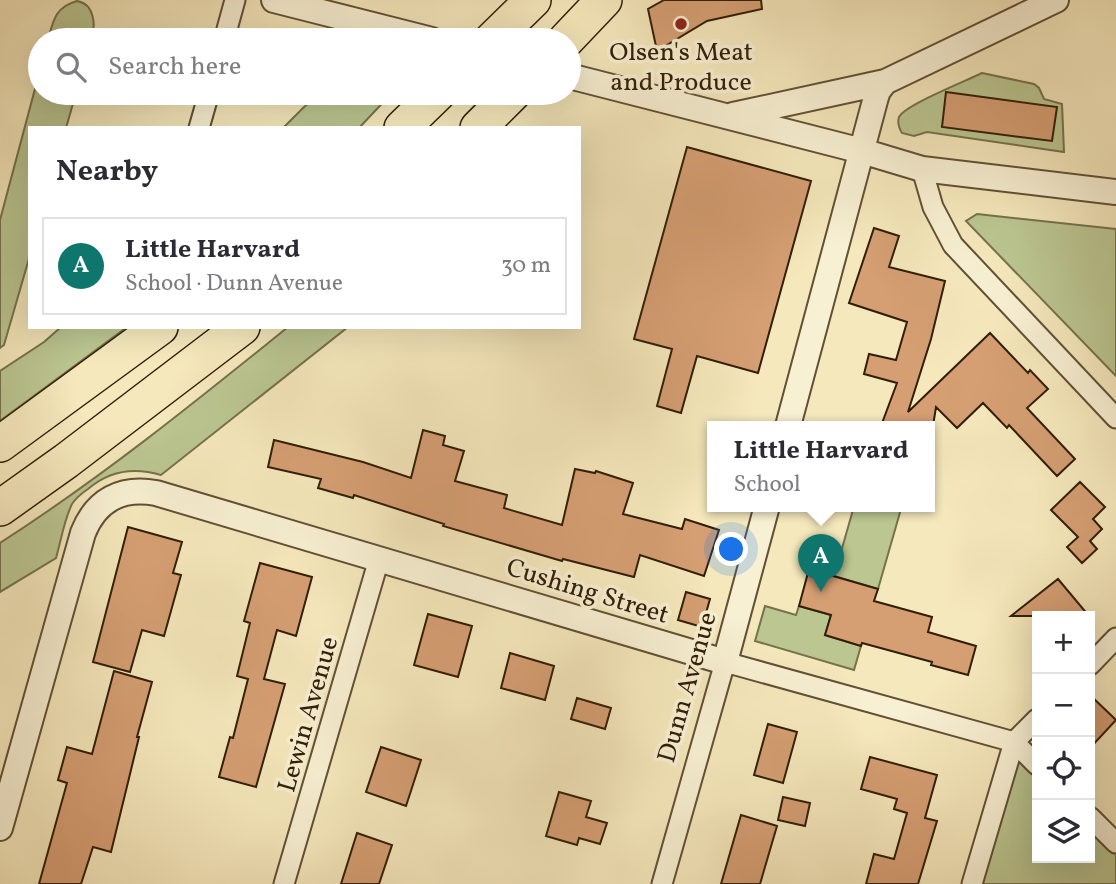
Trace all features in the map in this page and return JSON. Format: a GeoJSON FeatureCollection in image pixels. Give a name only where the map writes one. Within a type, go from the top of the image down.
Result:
{"type":"FeatureCollection","features":[{"type":"Feature","properties":{"kind":"highway"},"geometry":{"type":"LineString","coordinates":[[504,28],[533,0]]}},
{"type":"Feature","properties":{"kind":"highway"},"geometry":{"type":"LineString","coordinates":[[577,28],[604,0]]}},
{"type":"Feature","properties":{"kind":"highway"},"geometry":{"type":"LineString","coordinates":[[404,126],[426,105]]}},
{"type":"Feature","properties":{"kind":"highway"},"geometry":{"type":"LineString","coordinates":[[480,126],[501,105]]}},
{"type":"Feature","properties":{"kind":"highway"},"geometry":{"type":"LineString","coordinates":[[0,444],[157,329]]}},
{"type":"Feature","properties":{"kind":"highway"},"geometry":{"type":"LineString","coordinates":[[0,508],[239,329]]}},
{"type":"Feature","properties":{"kind":"street"},"geometry":{"type":"LineString","coordinates":[[227,28],[235,0]]}},
{"type":"Feature","properties":{"kind":"street"},"geometry":{"type":"LineString","coordinates":[[274,0],[385,28]]}},
{"type":"Feature","properties":{"kind":"street"},"geometry":{"type":"LineString","coordinates":[[727,116],[885,82],[1056,0]]}},
{"type":"Feature","properties":{"kind":"street"},"geometry":{"type":"LineString","coordinates":[[581,79],[922,169],[1116,192]]}},
{"type":"Feature","properties":{"kind":"street"},"geometry":{"type":"LineString","coordinates":[[789,421],[878,91],[885,82]]}},
{"type":"Feature","properties":{"kind":"street"},"geometry":{"type":"LineString","coordinates":[[200,126],[206,105]]}},
{"type":"Feature","properties":{"kind":"street"},"geometry":{"type":"LineString","coordinates":[[922,169],[933,207],[953,245],[1116,418]]}},
{"type":"Feature","properties":{"kind":"street","name":"Cushing Street"},"geometry":{"type":"LineString","coordinates":[[0,828],[83,533],[100,505],[114,496],[134,491],[156,493],[725,662],[1014,742],[1032,760]]}},
{"type":"Feature","properties":{"kind":"street","name":"Dunn Avenue"},"geometry":{"type":"LineString","coordinates":[[662,884],[765,512]]}},
{"type":"Feature","properties":{"kind":"street","name":"Lewin Avenue"},"geometry":{"type":"LineString","coordinates":[[284,884],[379,559]]}},
{"type":"Feature","properties":{"kind":"street"},"geometry":{"type":"LineString","coordinates":[[1095,660],[1116,638]]}},
{"type":"Feature","properties":{"kind":"street"},"geometry":{"type":"LineString","coordinates":[[972,884],[1014,742],[1032,724]]}},
{"type":"Feature","properties":{"kind":"street"},"geometry":{"type":"LineString","coordinates":[[1095,822],[1116,843]]}},
{"type":"Feature","properties":{"kind":"green space"},"geometry":{"type":"Polygon","coordinates":[[[77,1],[87,6],[93,16],[93,28],[52,28],[59,11],[77,1]]]}},
{"type":"Feature","properties":{"kind":"green space"},"geometry":{"type":"Polygon","coordinates":[[[982,73],[1034,84],[1044,99],[1062,104],[1064,152],[927,132],[914,136],[902,133],[898,121],[904,112],[982,73]]]}},
{"type":"Feature","properties":{"kind":"green space"},"geometry":{"type":"Polygon","coordinates":[[[31,105],[73,105],[67,126],[28,126],[28,262],[4,345],[0,348],[0,220],[31,105]]]}},
{"type":"Feature","properties":{"kind":"green space"},"geometry":{"type":"Polygon","coordinates":[[[306,105],[381,105],[361,126],[285,126],[306,105]]]}},
{"type":"Feature","properties":{"kind":"green space"},"geometry":{"type":"Polygon","coordinates":[[[977,214],[1116,229],[1116,376],[966,221],[977,214]]]}},
{"type":"Feature","properties":{"kind":"green space"},"geometry":{"type":"Polygon","coordinates":[[[59,329],[124,329],[0,421],[0,371],[59,329]]]}},
{"type":"Feature","properties":{"kind":"green space"},"geometry":{"type":"Polygon","coordinates":[[[286,329],[345,329],[161,475],[141,471],[123,472],[105,478],[84,492],[69,510],[56,558],[0,592],[0,543],[111,466],[286,329]]]}},
{"type":"Feature","properties":{"kind":"green space"},"geometry":{"type":"Polygon","coordinates":[[[852,512],[900,512],[878,589],[834,576],[852,512]]]}},
{"type":"Feature","properties":{"kind":"green space"},"geometry":{"type":"Polygon","coordinates":[[[765,606],[796,615],[799,606],[831,615],[825,635],[861,646],[854,670],[755,641],[765,606]]]}},
{"type":"Feature","properties":{"kind":"green space"},"geometry":{"type":"Polygon","coordinates":[[[1014,742],[1032,760],[1032,863],[1095,863],[1095,822],[1116,843],[1116,884],[972,884],[1014,742]]]}},
{"type":"Feature","properties":{"kind":"building"},"geometry":{"type":"Polygon","coordinates":[[[664,0],[761,0],[762,9],[707,21],[657,51],[648,9],[664,0]]]}},
{"type":"Feature","properties":{"kind":"building"},"geometry":{"type":"Polygon","coordinates":[[[946,92],[1057,107],[1052,141],[942,127],[946,92]]]}},
{"type":"Feature","properties":{"kind":"building"},"geometry":{"type":"Polygon","coordinates":[[[687,147],[811,181],[758,373],[697,356],[681,413],[657,406],[672,349],[634,339],[687,147]]]}},
{"type":"Feature","properties":{"kind":"building"},"geometry":{"type":"Polygon","coordinates":[[[874,228],[899,236],[889,267],[945,281],[931,339],[908,412],[990,333],[1028,373],[1030,370],[1048,389],[1027,408],[1075,459],[1057,476],[1009,425],[1007,428],[983,403],[957,428],[936,407],[934,421],[883,421],[897,383],[864,374],[869,354],[896,360],[907,322],[849,303],[874,228]]]}},
{"type":"Feature","properties":{"kind":"building"},"geometry":{"type":"Polygon","coordinates":[[[423,430],[445,436],[443,445],[464,451],[455,481],[507,495],[504,508],[562,525],[575,469],[596,471],[633,483],[623,514],[682,529],[685,519],[719,530],[704,576],[640,555],[634,577],[563,559],[562,561],[443,526],[444,524],[354,495],[353,498],[318,488],[321,479],[268,467],[274,440],[363,462],[411,478],[423,430]]]}},
{"type":"Feature","properties":{"kind":"building"},"geometry":{"type":"Polygon","coordinates":[[[1080,482],[1105,507],[1093,519],[1102,529],[1090,541],[1097,549],[1082,563],[1067,547],[1078,537],[1051,510],[1080,482]]]}},
{"type":"Feature","properties":{"kind":"building"},"geometry":{"type":"Polygon","coordinates":[[[128,527],[182,542],[173,573],[181,575],[164,636],[142,630],[130,672],[93,662],[128,527]]]}},
{"type":"Feature","properties":{"kind":"building"},"geometry":{"type":"Polygon","coordinates":[[[260,563],[312,577],[296,636],[277,630],[264,679],[285,684],[256,787],[219,777],[230,737],[233,738],[248,679],[237,676],[250,623],[244,621],[260,563]]]}},
{"type":"Feature","properties":{"kind":"building"},"geometry":{"type":"Polygon","coordinates":[[[809,569],[878,589],[874,601],[932,617],[928,632],[976,646],[968,675],[931,665],[932,662],[825,635],[831,615],[799,606],[809,569]]]}},
{"type":"Feature","properties":{"kind":"building"},"geometry":{"type":"Polygon","coordinates":[[[1058,579],[1085,611],[1032,611],[1032,616],[1011,616],[1058,579]]]}},
{"type":"Feature","properties":{"kind":"building"},"geometry":{"type":"Polygon","coordinates":[[[686,592],[710,599],[702,627],[678,620],[686,592]]]}},
{"type":"Feature","properties":{"kind":"building"},"geometry":{"type":"Polygon","coordinates":[[[428,614],[472,626],[458,677],[414,665],[428,614]]]}},
{"type":"Feature","properties":{"kind":"building"},"geometry":{"type":"Polygon","coordinates":[[[510,653],[554,666],[545,700],[501,688],[510,653]]]}},
{"type":"Feature","properties":{"kind":"building"},"geometry":{"type":"Polygon","coordinates":[[[114,671],[152,682],[111,852],[93,847],[81,884],[39,884],[67,783],[58,780],[67,747],[92,754],[114,671]]]}},
{"type":"Feature","properties":{"kind":"building"},"geometry":{"type":"Polygon","coordinates":[[[577,698],[611,708],[605,729],[571,719],[577,698]]]}},
{"type":"Feature","properties":{"kind":"building"},"geometry":{"type":"Polygon","coordinates":[[[1095,700],[1116,720],[1095,743],[1095,700]]]}},
{"type":"Feature","properties":{"kind":"building"},"geometry":{"type":"Polygon","coordinates":[[[768,724],[797,732],[783,783],[754,775],[768,724]]]}},
{"type":"Feature","properties":{"kind":"building"},"geometry":{"type":"Polygon","coordinates":[[[381,747],[421,760],[406,806],[366,792],[381,747]]]}},
{"type":"Feature","properties":{"kind":"building"},"geometry":{"type":"Polygon","coordinates":[[[870,757],[937,775],[925,818],[937,821],[918,884],[866,884],[874,854],[894,859],[907,813],[894,809],[897,799],[861,789],[870,757]]]}},
{"type":"Feature","properties":{"kind":"building"},"geometry":{"type":"Polygon","coordinates":[[[559,792],[591,801],[586,817],[607,823],[600,844],[579,838],[577,845],[546,836],[559,792]]]}},
{"type":"Feature","properties":{"kind":"building"},"geometry":{"type":"Polygon","coordinates":[[[783,797],[810,803],[805,826],[778,820],[783,797]]]}},
{"type":"Feature","properties":{"kind":"building"},"geometry":{"type":"Polygon","coordinates":[[[741,815],[777,826],[760,884],[721,884],[741,815]]]}},
{"type":"Feature","properties":{"kind":"building"},"geometry":{"type":"Polygon","coordinates":[[[357,833],[392,845],[379,884],[341,884],[357,833]]]}},
{"type":"Feature","properties":{"kind":"place","name":"Olsen's Meat and Produce"},"geometry":{"type":"Point","coordinates":[681,24]}},
{"type":"Feature","properties":{"kind":"place","name":"Little Harvard"},"geometry":{"type":"Point","coordinates":[821,592]}}]}
